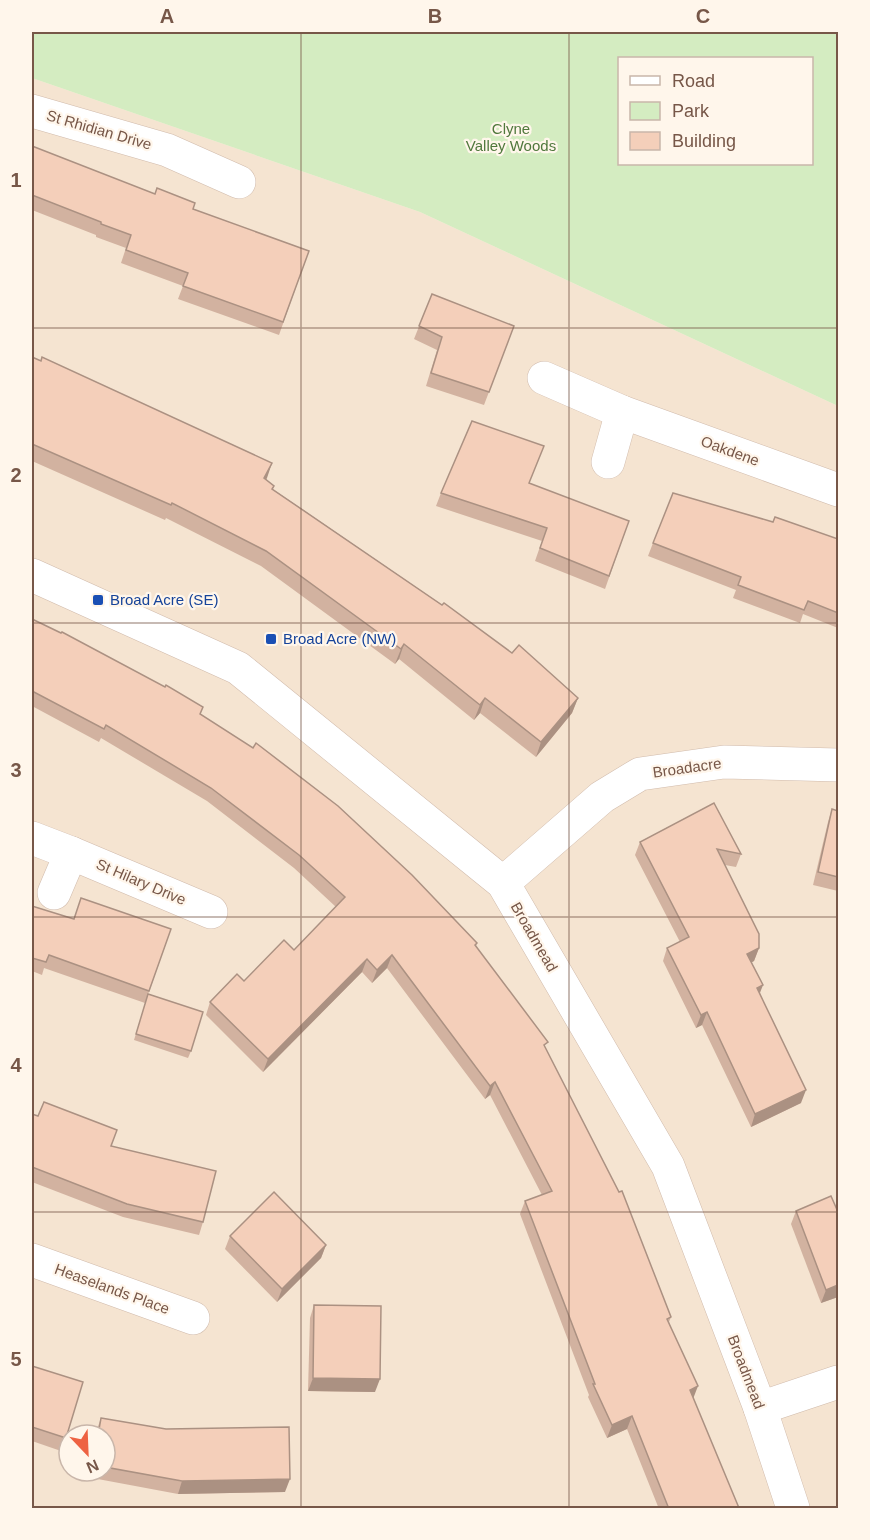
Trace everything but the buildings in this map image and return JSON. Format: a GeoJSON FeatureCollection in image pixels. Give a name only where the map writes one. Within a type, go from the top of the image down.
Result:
{"type":"FeatureCollection","features":[{"type":"Feature","properties":{"kind":"street","name":"St Rhidian Drive"},"geometry":{"type":"LineString","coordinates":[[32,111],[168,150],[239,182]]}},
{"type":"Feature","properties":{"kind":"street","name":"Oakdene"},"geometry":{"type":"LineString","coordinates":[[544,378],[622,412],[838,490]]}},
{"type":"Feature","properties":{"kind":"street"},"geometry":{"type":"LineString","coordinates":[[609,462],[622,412]]}},
{"type":"Feature","properties":{"kind":"street","name":"Broadmead"},"geometry":{"type":"LineString","coordinates":[[32,575],[238,668],[503,884],[668,1166],[760,1408],[793,1509]]}},
{"type":"Feature","properties":{"kind":"street","name":"Broadacre"},"geometry":{"type":"LineString","coordinates":[[503,884],[602,797],[640,774],[724,762],[838,765]]}},
{"type":"Feature","properties":{"kind":"street","name":"St Hilary Drive"},"geometry":{"type":"LineString","coordinates":[[32,838],[71,852],[211,912]]}},
{"type":"Feature","properties":{"kind":"street"},"geometry":{"type":"LineString","coordinates":[[54,893],[71,852]]}},
{"type":"Feature","properties":{"kind":"street","name":"Heaselands Place"},"geometry":{"type":"LineString","coordinates":[[32,1260],[193,1318]]}},
{"type":"Feature","properties":{"kind":"street"},"geometry":{"type":"LineString","coordinates":[[760,1408],[838,1382]]}},
{"type":"Feature","properties":{"kind":"shaded area"},"geometry":{"type":"Polygon","coordinates":[[[32,78],[420,212],[838,406],[838,1508],[32,1508],[32,78]]]}},
{"type":"Feature","properties":{"kind":"green space","name":"Clyne Valley Woods"},"geometry":{"type":"Polygon","coordinates":[[[32,32],[838,32],[838,406],[420,212],[32,78],[32,32]]]}},
{"type":"Feature","properties":{"kind":"place","name":"Broad Acre (SE)"},"geometry":{"type":"Point","coordinates":[98,600]}},
{"type":"Feature","properties":{"kind":"place","name":"Broad Acre (NW)"},"geometry":{"type":"Point","coordinates":[271,639]}}]}
